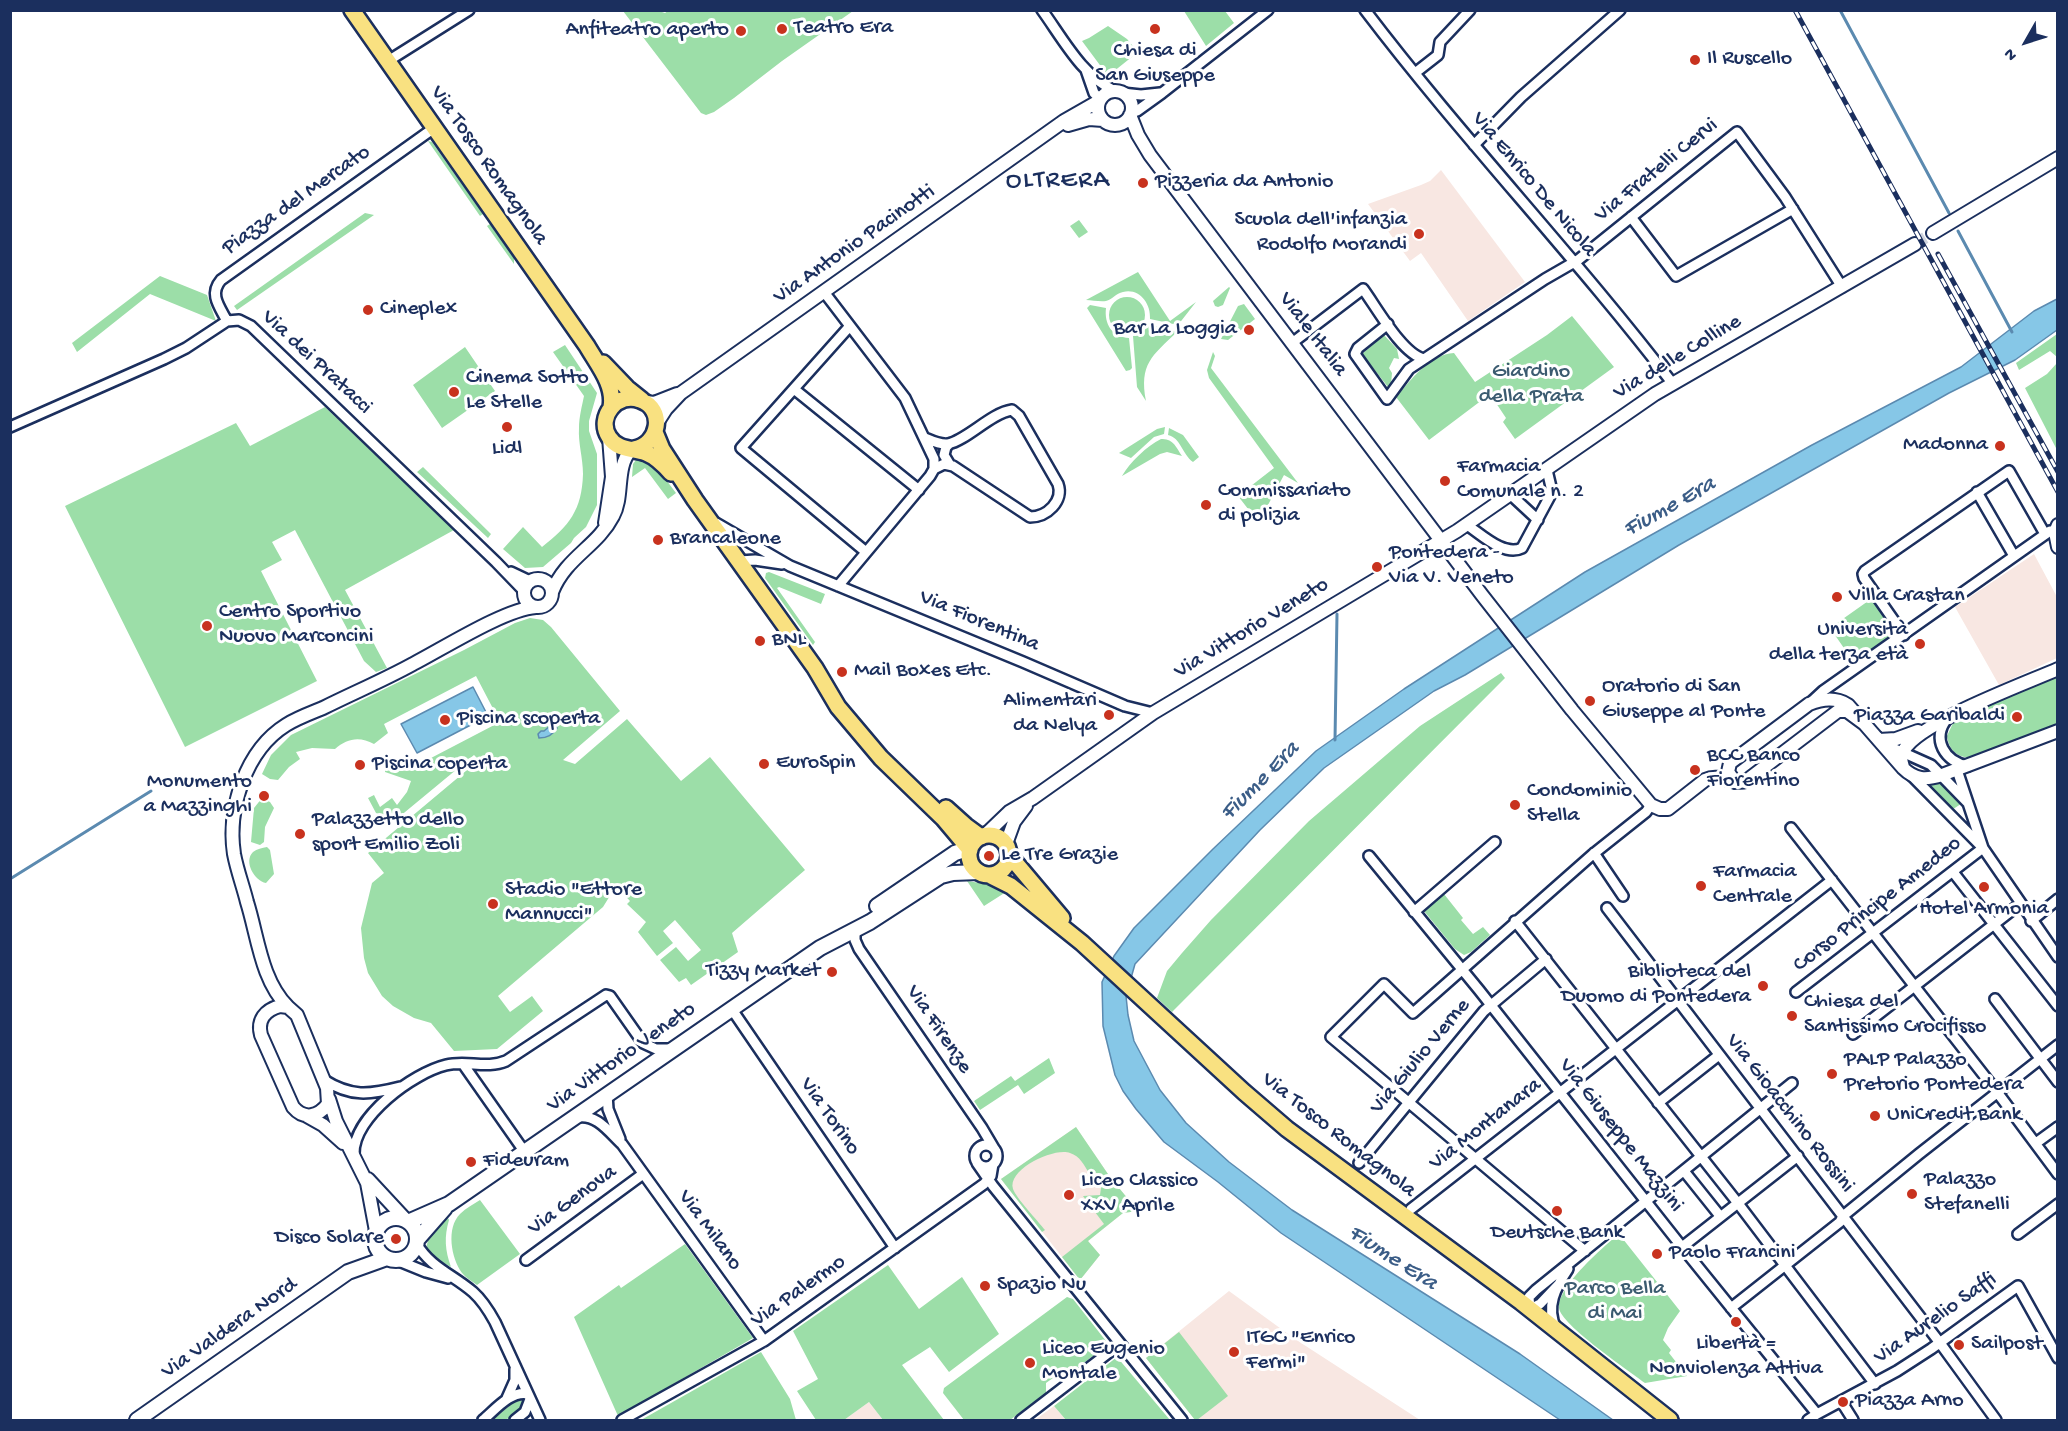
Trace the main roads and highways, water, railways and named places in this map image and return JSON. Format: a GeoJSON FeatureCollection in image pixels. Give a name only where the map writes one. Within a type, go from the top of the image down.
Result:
{"type":"FeatureCollection","features":[{"type":"Feature","properties":{"kind":"main road","name":"Via Tosco Romagnola"},"geometry":{"type":"LineString","coordinates":[[352,10],[587,346],[610,388],[611,407]]}},
{"type":"Feature","properties":{"kind":"main road","name":"Via Tosco Romagnola"},"geometry":{"type":"LineString","coordinates":[[587,346],[627,388],[644,401]]}},
{"type":"Feature","properties":{"kind":"main road"},"geometry":{"type":"LineString","coordinates":[[695,500],[658,461],[647,453],[620,447],[609,437],[605,424],[611,407],[625,399],[644,401],[654,411],[662,449],[705,515],[817,672],[838,707],[861,736],[943,818],[970,850]]}},
{"type":"Feature","properties":{"kind":"main road"},"geometry":{"type":"LineString","coordinates":[[633,450],[647,444],[656,428]]}},
{"type":"Feature","properties":{"kind":"main road"},"geometry":{"type":"LineString","coordinates":[[817,672],[831,684],[901,764],[960,822],[983,836],[998,837],[1082,944]]}},
{"type":"Feature","properties":{"kind":"main road"},"geometry":{"type":"LineString","coordinates":[[983,836],[974,842],[970,850],[971,862],[984,873],[998,873],[1005,867],[1007,849]]}},
{"type":"Feature","properties":{"kind":"main road","name":"Via Vittorio Veneto"},"geometry":{"type":"LineString","coordinates":[[820,948],[839,930],[925,872],[959,852],[970,850]]}},
{"type":"Feature","properties":{"kind":"main road","name":"Via Vittorio Veneto"},"geometry":{"type":"LineString","coordinates":[[408,1222],[449,1204],[820,948],[855,930],[941,876],[953,873],[984,873]]}},
{"type":"Feature","properties":{"kind":"main road","name":"Via Tosco Romagnola"},"geometry":{"type":"LineString","coordinates":[[984,873],[1011,886],[1082,944],[1287,1129],[1530,1309],[1670,1420]]}},
{"type":"Feature","properties":{"kind":"main road","name":"Via Vittorio Veneto"},"geometry":{"type":"LineString","coordinates":[[416,1242],[449,1204]]}},
{"type":"Feature","properties":{"kind":"main road","name":"Via Valdera Nord"},"geometry":{"type":"LineString","coordinates":[[348,1272],[376,1236],[381,1224],[387,1220],[399,1218],[408,1222]]}},
{"type":"Feature","properties":{"kind":"main road"},"geometry":{"type":"LineString","coordinates":[[408,1222],[414,1229],[416,1242]]}},
{"type":"Feature","properties":{"kind":"main road"},"geometry":{"type":"LineString","coordinates":[[376,1236],[380,1252],[391,1258]]}},
{"type":"Feature","properties":{"kind":"main road","name":"Via Valdera Nord"},"geometry":{"type":"LineString","coordinates":[[137,1420],[348,1272],[391,1258],[408,1256],[416,1242]]}},
{"type":"Feature","properties":{"kind":"water"},"geometry":{"type":"Polygon","coordinates":[[[2057,299],[2057,330],[2015,360],[1949,393],[1679,545],[1465,675],[1434,691],[1324,768],[1260,830],[1135,964],[1126,996],[1134,1041],[1160,1090],[1186,1123],[1229,1162],[1292,1210],[1520,1354],[1613,1420],[1560,1420],[1281,1233],[1164,1142],[1136,1109],[1115,1075],[1103,1026],[1102,982],[1114,956],[1134,928],[1316,751],[1404,689],[1585,572],[1812,445],[1961,367],[2034,311],[2057,299]]]}},
{"type":"Feature","properties":{"kind":"water","name":"Piscina scoperta"},"geometry":{"type":"Polygon","coordinates":[[[473,687],[488,716],[417,753],[401,724],[473,687]]]}},
{"type":"Feature","properties":{"kind":"water"},"geometry":{"type":"Polygon","coordinates":[[[555,724],[557,728],[551,734],[539,738],[538,734],[541,731],[555,724]]]}},
{"type":"Feature","properties":{"kind":"waterway"},"geometry":{"type":"LineString","coordinates":[[1840,10],[1949,213]]}},
{"type":"Feature","properties":{"kind":"waterway"},"geometry":{"type":"LineString","coordinates":[[1958,231],[2012,332]]}},
{"type":"Feature","properties":{"kind":"waterway"},"geometry":{"type":"LineString","coordinates":[[1335,740],[1337,614]]}},
{"type":"Feature","properties":{"kind":"waterway"},"geometry":{"type":"LineString","coordinates":[[10,879],[151,791]]}},
{"type":"Feature","properties":{"kind":"tunnel"},"geometry":{"type":"LineString","coordinates":[[1915,244],[1933,233]]}},
{"type":"Feature","properties":{"kind":"railway"},"geometry":{"type":"LineString","coordinates":[[1795,10],[2058,492]]}},
{"type":"Feature","properties":{"kind":"railway"},"geometry":{"type":"LineString","coordinates":[[1938,254],[2058,472]]}},
{"type":"Feature","properties":{"kind":"place","name":"Teatro Era"},"geometry":{"type":"Point","coordinates":[782,29]}},
{"type":"Feature","properties":{"kind":"place","name":"Chiesa di San Giuseppe"},"geometry":{"type":"Point","coordinates":[1155,29]}},
{"type":"Feature","properties":{"kind":"place","name":"Anfiteatro aperto"},"geometry":{"type":"Point","coordinates":[741,31]}},
{"type":"Feature","properties":{"kind":"place","name":"Il Ruscello"},"geometry":{"type":"Point","coordinates":[1695,60]}},
{"type":"Feature","properties":{"kind":"place","name":"Pizzeria da Antonio"},"geometry":{"type":"Point","coordinates":[1143,183]}},
{"type":"Feature","properties":{"kind":"place","name":"Scuola dell'infanzia Rodolfo Morandi"},"geometry":{"type":"Point","coordinates":[1419,234]}},
{"type":"Feature","properties":{"kind":"place","name":"Cineplex"},"geometry":{"type":"Point","coordinates":[368,310]}},
{"type":"Feature","properties":{"kind":"place","name":"Bar La Loggia"},"geometry":{"type":"Point","coordinates":[1249,330]}},
{"type":"Feature","properties":{"kind":"place","name":"Cinema Sotto Le Stelle"},"geometry":{"type":"Point","coordinates":[454,392]}},
{"type":"Feature","properties":{"kind":"place","name":"Lidl"},"geometry":{"type":"Point","coordinates":[507,427]}},
{"type":"Feature","properties":{"kind":"place","name":"Madonna"},"geometry":{"type":"Point","coordinates":[2000,446]}},
{"type":"Feature","properties":{"kind":"place","name":"Farmacia Comunale n. 2"},"geometry":{"type":"Point","coordinates":[1445,481]}},
{"type":"Feature","properties":{"kind":"place","name":"Commissariato di polizia"},"geometry":{"type":"Point","coordinates":[1206,505]}},
{"type":"Feature","properties":{"kind":"place","name":"Brancaleone"},"geometry":{"type":"Point","coordinates":[658,540]}},
{"type":"Feature","properties":{"kind":"place","name":"Pontedera - Via V. Veneto"},"geometry":{"type":"Point","coordinates":[1377,567]}},
{"type":"Feature","properties":{"kind":"place","name":"Villa Crastan"},"geometry":{"type":"Point","coordinates":[1837,597]}},
{"type":"Feature","properties":{"kind":"place","name":"Centro Sportivo Nuovo Marconcini"},"geometry":{"type":"Point","coordinates":[207,626]}},
{"type":"Feature","properties":{"kind":"place","name":"BNL"},"geometry":{"type":"Point","coordinates":[760,641]}},
{"type":"Feature","properties":{"kind":"place","name":"Università della terza età"},"geometry":{"type":"Point","coordinates":[1920,644]}},
{"type":"Feature","properties":{"kind":"place","name":"Mail Boxes Etc."},"geometry":{"type":"Point","coordinates":[842,672]}},
{"type":"Feature","properties":{"kind":"place","name":"Oratorio di San Giuseppe al Ponte"},"geometry":{"type":"Point","coordinates":[1590,701]}},
{"type":"Feature","properties":{"kind":"place","name":"Alimentari da Nelya"},"geometry":{"type":"Point","coordinates":[1109,715]}},
{"type":"Feature","properties":{"kind":"place","name":"Piazza Garibaldi"},"geometry":{"type":"Point","coordinates":[2017,717]}},
{"type":"Feature","properties":{"kind":"place","name":"Piscina scoperta"},"geometry":{"type":"Point","coordinates":[445,720]}},
{"type":"Feature","properties":{"kind":"place","name":"EuroSpin"},"geometry":{"type":"Point","coordinates":[764,764]}},
{"type":"Feature","properties":{"kind":"place","name":"Piscina coperta"},"geometry":{"type":"Point","coordinates":[360,765]}},
{"type":"Feature","properties":{"kind":"place","name":"BCC Banco Fiorentino"},"geometry":{"type":"Point","coordinates":[1695,770]}},
{"type":"Feature","properties":{"kind":"place","name":"Monumento a Mazzinghi"},"geometry":{"type":"Point","coordinates":[264,796]}},
{"type":"Feature","properties":{"kind":"place","name":"Condominio Stella"},"geometry":{"type":"Point","coordinates":[1515,805]}},
{"type":"Feature","properties":{"kind":"place","name":"Palazzetto dello sport Emilio Zoli"},"geometry":{"type":"Point","coordinates":[300,834]}},
{"type":"Feature","properties":{"kind":"place","name":"Le Tre Grazie"},"geometry":{"type":"Point","coordinates":[989,856]}},
{"type":"Feature","properties":{"kind":"place","name":"Farmacia Centrale"},"geometry":{"type":"Point","coordinates":[1701,886]}},
{"type":"Feature","properties":{"kind":"place","name":"Hotel Armonia"},"geometry":{"type":"Point","coordinates":[1984,887]}},
{"type":"Feature","properties":{"kind":"place","name":"Stadio \"Ettore Mannucci\""},"geometry":{"type":"Point","coordinates":[493,904]}},
{"type":"Feature","properties":{"kind":"place","name":"Tizzy Market"},"geometry":{"type":"Point","coordinates":[832,972]}},
{"type":"Feature","properties":{"kind":"place","name":"Biblioteca del Duomo di Pontedera"},"geometry":{"type":"Point","coordinates":[1763,986]}},
{"type":"Feature","properties":{"kind":"place","name":"Chiesa del Santissimo Crocifisso"},"geometry":{"type":"Point","coordinates":[1792,1016]}},
{"type":"Feature","properties":{"kind":"place","name":"PALP Palazzo Pretorio Pontedera"},"geometry":{"type":"Point","coordinates":[1832,1074]}},
{"type":"Feature","properties":{"kind":"place","name":"UniCredit Bank"},"geometry":{"type":"Point","coordinates":[1875,1116]}},
{"type":"Feature","properties":{"kind":"place","name":"Fideuram"},"geometry":{"type":"Point","coordinates":[471,1162]}},
{"type":"Feature","properties":{"kind":"place","name":"Palazzo Stefanelli"},"geometry":{"type":"Point","coordinates":[1912,1194]}},
{"type":"Feature","properties":{"kind":"place","name":"Liceo Classico XXV Aprile"},"geometry":{"type":"Point","coordinates":[1069,1195]}},
{"type":"Feature","properties":{"kind":"place","name":"Deutsche Bank"},"geometry":{"type":"Point","coordinates":[1557,1211]}},
{"type":"Feature","properties":{"kind":"place","name":"Disco Solare"},"geometry":{"type":"Point","coordinates":[396,1239]}},
{"type":"Feature","properties":{"kind":"place","name":"Paolo Francini"},"geometry":{"type":"Point","coordinates":[1657,1254]}},
{"type":"Feature","properties":{"kind":"place","name":"Spazio Nu"},"geometry":{"type":"Point","coordinates":[985,1286]}},
{"type":"Feature","properties":{"kind":"place","name":"Libertà = Nonviolenza Attiva"},"geometry":{"type":"Point","coordinates":[1736,1322]}},
{"type":"Feature","properties":{"kind":"place","name":"Sailpost"},"geometry":{"type":"Point","coordinates":[1959,1345]}},
{"type":"Feature","properties":{"kind":"place","name":"ITGC \"Enrico Fermi\""},"geometry":{"type":"Point","coordinates":[1234,1352]}},
{"type":"Feature","properties":{"kind":"place","name":"Liceo Eugenio Montale"},"geometry":{"type":"Point","coordinates":[1030,1363]}},
{"type":"Feature","properties":{"kind":"place","name":"Piazza Arno"},"geometry":{"type":"Point","coordinates":[1843,1402]}},
{"type":"Feature","properties":{"kind":"district","name":"OLTRERA"},"geometry":{"type":"Point","coordinates":[1058,182]}},
{"type":"Feature","properties":{"kind":"park label","name":"Giardino della Prata"},"geometry":{"type":"Point","coordinates":[1531,386]}},
{"type":"Feature","properties":{"kind":"park label","name":"Parco Bella di Mai"},"geometry":{"type":"Point","coordinates":[1615,1302]}},
{"type":"Feature","properties":{"kind":"water label","name":"Fiume Era"},"geometry":{"type":"Point","coordinates":[1670,508]}},
{"type":"Feature","properties":{"kind":"water label","name":"Fiume Era"},"geometry":{"type":"Point","coordinates":[1261,782]}},
{"type":"Feature","properties":{"kind":"water label","name":"Fiume Era"},"geometry":{"type":"Point","coordinates":[1392,1259]}}]}
